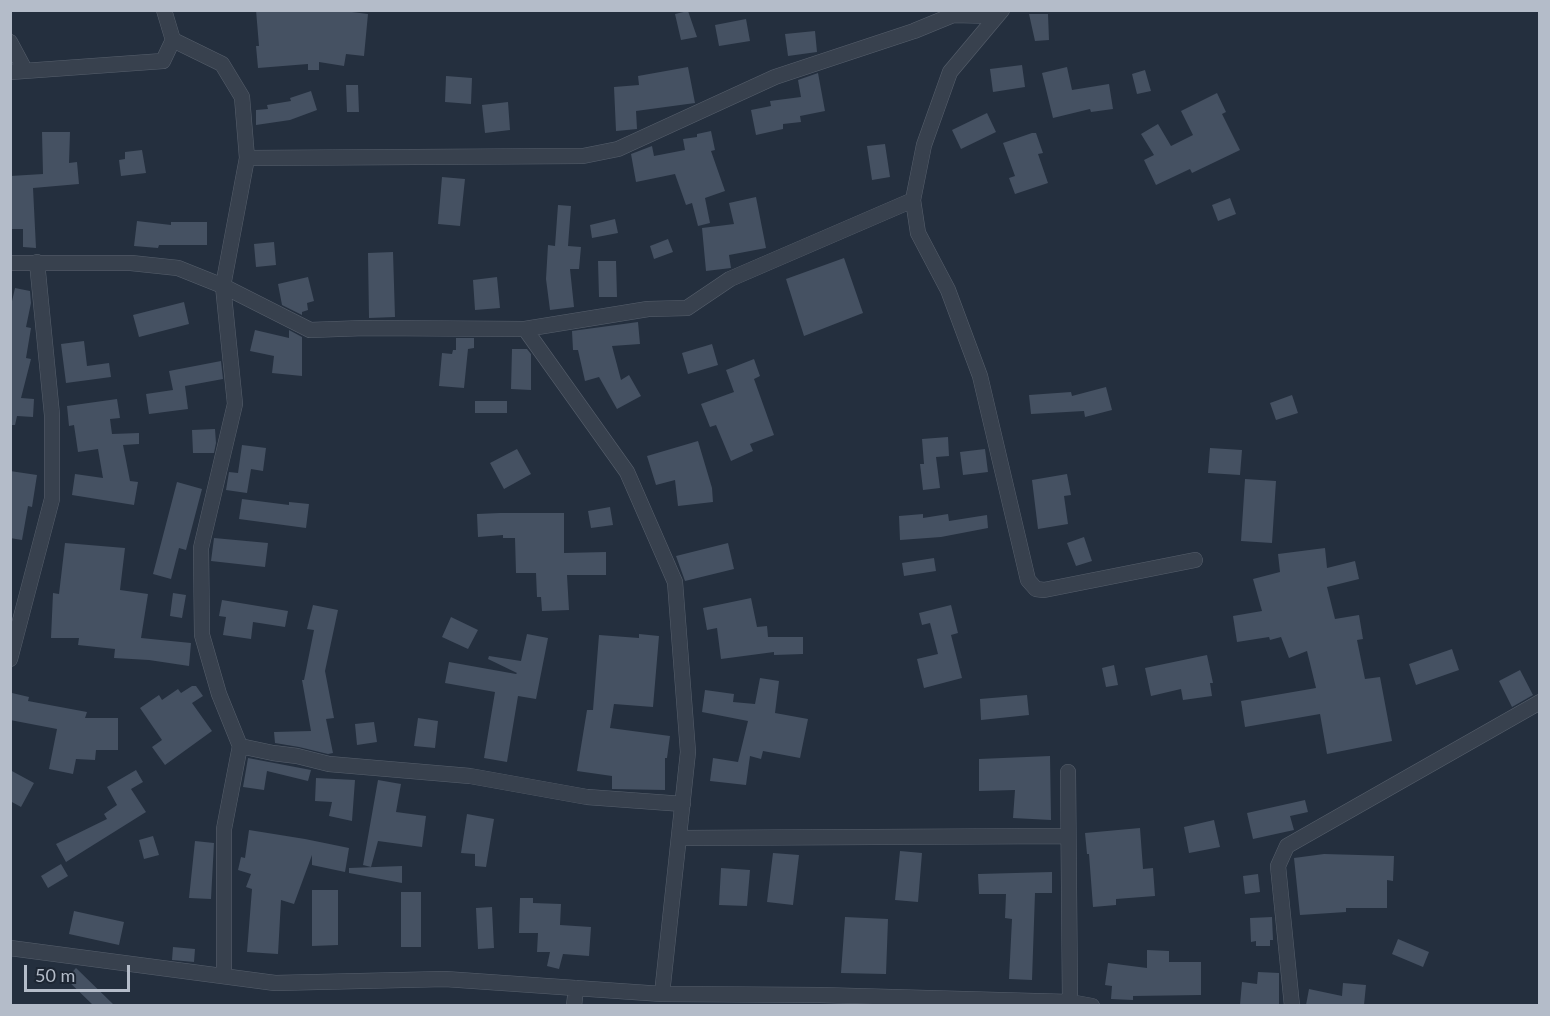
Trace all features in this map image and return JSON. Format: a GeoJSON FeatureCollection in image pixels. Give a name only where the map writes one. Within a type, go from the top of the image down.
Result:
{"type":"FeatureCollection","features":[{"type":"Feature","properties":{"kind":"street"},"geometry":{"type":"LineString","coordinates":[[10,42],[18,71],[163,62],[173,40],[164,10]]}},
{"type":"Feature","properties":{"kind":"street"},"geometry":{"type":"LineString","coordinates":[[247,158],[583,156],[618,149],[775,77],[914,31],[953,15],[999,14]]}},
{"type":"Feature","properties":{"kind":"street"},"geometry":{"type":"LineString","coordinates":[[999,14],[950,72],[924,145],[913,200],[918,233],[948,290],[980,376],[1028,580],[1036,589],[1044,590],[1195,560]]}},
{"type":"Feature","properties":{"kind":"street"},"geometry":{"type":"LineString","coordinates":[[173,40],[222,64],[242,97],[247,158],[223,286],[236,404],[201,548],[202,635],[219,694],[240,746],[225,829],[224,976]]}},
{"type":"Feature","properties":{"kind":"street"},"geometry":{"type":"LineString","coordinates":[[10,262],[131,264],[178,268],[223,286],[310,330],[525,329],[648,309],[687,308],[730,279],[913,200]]}},
{"type":"Feature","properties":{"kind":"street"},"geometry":{"type":"LineString","coordinates":[[10,659],[52,499],[52,415],[37,262]]}},
{"type":"Feature","properties":{"kind":"street"},"geometry":{"type":"LineString","coordinates":[[525,329],[627,472],[675,582],[688,752],[662,994]]}},
{"type":"Feature","properties":{"kind":"street"},"geometry":{"type":"LineString","coordinates":[[1292,1005],[1278,866],[1287,846],[1539,702]]}},
{"type":"Feature","properties":{"kind":"street"},"geometry":{"type":"LineString","coordinates":[[240,746],[329,764],[470,776],[588,796],[683,804]]}},
{"type":"Feature","properties":{"kind":"street"},"geometry":{"type":"LineString","coordinates":[[1068,772],[1070,1002]]}},
{"type":"Feature","properties":{"kind":"street"},"geometry":{"type":"LineString","coordinates":[[679,838],[1068,836]]}},
{"type":"Feature","properties":{"kind":"street"},"geometry":{"type":"LineString","coordinates":[[10,948],[275,982],[445,979],[662,994],[820,1000],[1070,1002],[1092,1005]]}},
{"type":"Feature","properties":{"kind":"street"},"geometry":{"type":"LineString","coordinates":[[574,1005],[576,988]]}},
{"type":"Feature","properties":{"kind":"building"},"geometry":{"type":"Polygon","coordinates":[[[256,10],[336,10],[368,14],[364,56],[346,54],[344,66],[319,62],[319,70],[308,70],[308,64],[258,68],[256,10]]]}},
{"type":"Feature","properties":{"kind":"building"},"geometry":{"type":"Polygon","coordinates":[[[688,11],[697,37],[681,40],[675,14],[688,11]]]}},
{"type":"Feature","properties":{"kind":"building"},"geometry":{"type":"Polygon","coordinates":[[[1029,14],[1048,14],[1049,40],[1035,41],[1029,14]]]}},
{"type":"Feature","properties":{"kind":"building"},"geometry":{"type":"Polygon","coordinates":[[[746,19],[750,41],[719,46],[715,25],[746,19]]]}},
{"type":"Feature","properties":{"kind":"building"},"geometry":{"type":"Polygon","coordinates":[[[815,31],[817,52],[788,56],[785,34],[815,31]]]}},
{"type":"Feature","properties":{"kind":"building"},"geometry":{"type":"Polygon","coordinates":[[[1022,65],[1025,87],[993,92],[990,69],[1022,65]]]}},
{"type":"Feature","properties":{"kind":"building"},"geometry":{"type":"Polygon","coordinates":[[[688,67],[695,103],[636,111],[637,129],[616,131],[614,87],[639,85],[638,76],[688,67]]]}},
{"type":"Feature","properties":{"kind":"building"},"geometry":{"type":"Polygon","coordinates":[[[1067,67],[1072,90],[1109,84],[1113,109],[1091,112],[1090,109],[1053,118],[1042,73],[1067,67]]]}},
{"type":"Feature","properties":{"kind":"building"},"geometry":{"type":"Polygon","coordinates":[[[1145,70],[1151,91],[1137,94],[1132,74],[1145,70]]]}},
{"type":"Feature","properties":{"kind":"building"},"geometry":{"type":"Polygon","coordinates":[[[818,73],[825,111],[800,116],[801,122],[783,124],[783,129],[756,135],[751,110],[771,106],[770,101],[801,97],[798,80],[818,73]]]}},
{"type":"Feature","properties":{"kind":"building"},"geometry":{"type":"Polygon","coordinates":[[[446,76],[472,78],[471,104],[445,102],[446,76]]]}},
{"type":"Feature","properties":{"kind":"building"},"geometry":{"type":"Polygon","coordinates":[[[346,85],[358,85],[359,112],[347,112],[346,85]]]}},
{"type":"Feature","properties":{"kind":"building"},"geometry":{"type":"Polygon","coordinates":[[[311,91],[317,110],[290,120],[256,125],[256,110],[268,109],[267,105],[291,101],[290,98],[311,91]]]}},
{"type":"Feature","properties":{"kind":"building"},"geometry":{"type":"Polygon","coordinates":[[[1217,93],[1226,112],[1222,114],[1240,150],[1192,173],[1190,169],[1156,185],[1144,160],[1154,155],[1141,134],[1158,124],[1171,146],[1193,135],[1181,111],[1217,93]]]}},
{"type":"Feature","properties":{"kind":"building"},"geometry":{"type":"Polygon","coordinates":[[[508,102],[510,130],[485,133],[482,105],[508,102]]]}},
{"type":"Feature","properties":{"kind":"building"},"geometry":{"type":"Polygon","coordinates":[[[987,113],[996,132],[961,149],[952,130],[987,113]]]}},
{"type":"Feature","properties":{"kind":"building"},"geometry":{"type":"Polygon","coordinates":[[[711,131],[715,150],[711,151],[725,191],[705,198],[710,223],[698,226],[692,203],[686,205],[675,174],[636,182],[631,154],[652,146],[654,156],[685,150],[683,139],[697,137],[697,134],[711,131]]]}},
{"type":"Feature","properties":{"kind":"building"},"geometry":{"type":"Polygon","coordinates":[[[42,132],[70,132],[69,163],[77,162],[79,184],[33,188],[36,248],[23,247],[23,229],[10,229],[10,176],[43,174],[42,132]]]}},
{"type":"Feature","properties":{"kind":"building"},"geometry":{"type":"Polygon","coordinates":[[[1036,133],[1043,153],[1038,154],[1048,183],[1015,194],[1009,178],[1015,176],[1003,143],[1036,133]]]}},
{"type":"Feature","properties":{"kind":"building"},"geometry":{"type":"Polygon","coordinates":[[[885,144],[890,177],[872,180],[867,146],[885,144]]]}},
{"type":"Feature","properties":{"kind":"building"},"geometry":{"type":"Polygon","coordinates":[[[142,150],[146,173],[121,176],[119,160],[125,159],[125,152],[142,150]]]}},
{"type":"Feature","properties":{"kind":"building"},"geometry":{"type":"Polygon","coordinates":[[[442,177],[465,179],[460,226],[438,224],[442,177]]]}},
{"type":"Feature","properties":{"kind":"building"},"geometry":{"type":"Polygon","coordinates":[[[756,197],[766,248],[729,255],[731,268],[706,271],[702,228],[734,224],[729,203],[756,197]]]}},
{"type":"Feature","properties":{"kind":"building"},"geometry":{"type":"Polygon","coordinates":[[[1230,198],[1236,214],[1218,221],[1212,205],[1230,198]]]}},
{"type":"Feature","properties":{"kind":"building"},"geometry":{"type":"Polygon","coordinates":[[[558,205],[571,206],[568,246],[581,247],[579,269],[570,269],[574,307],[550,310],[546,279],[548,245],[555,246],[558,205]]]}},
{"type":"Feature","properties":{"kind":"building"},"geometry":{"type":"Polygon","coordinates":[[[615,219],[618,233],[592,238],[590,225],[615,219]]]}},
{"type":"Feature","properties":{"kind":"building"},"geometry":{"type":"Polygon","coordinates":[[[137,221],[171,225],[171,222],[207,222],[207,245],[159,245],[158,248],[134,246],[137,221]]]}},
{"type":"Feature","properties":{"kind":"building"},"geometry":{"type":"Polygon","coordinates":[[[668,239],[673,252],[654,259],[650,246],[668,239]]]}},
{"type":"Feature","properties":{"kind":"building"},"geometry":{"type":"Polygon","coordinates":[[[274,242],[276,265],[256,267],[254,244],[274,242]]]}},
{"type":"Feature","properties":{"kind":"building"},"geometry":{"type":"Polygon","coordinates":[[[393,252],[395,317],[369,318],[368,253],[393,252]]]}},
{"type":"Feature","properties":{"kind":"building"},"geometry":{"type":"Polygon","coordinates":[[[844,258],[863,313],[804,336],[786,279],[844,258]]]}},
{"type":"Feature","properties":{"kind":"building"},"geometry":{"type":"Polygon","coordinates":[[[598,261],[616,261],[617,297],[599,297],[598,261]]]}},
{"type":"Feature","properties":{"kind":"building"},"geometry":{"type":"Polygon","coordinates":[[[308,277],[314,301],[307,303],[308,310],[302,312],[302,315],[282,305],[278,284],[308,277]]]}},
{"type":"Feature","properties":{"kind":"building"},"geometry":{"type":"Polygon","coordinates":[[[497,277],[500,308],[475,310],[473,280],[497,277]]]}},
{"type":"Feature","properties":{"kind":"building"},"geometry":{"type":"Polygon","coordinates":[[[15,288],[30,291],[31,303],[26,327],[31,328],[26,358],[31,359],[21,398],[34,399],[33,417],[17,416],[15,425],[10,425],[10,310],[15,288]]]}},
{"type":"Feature","properties":{"kind":"building"},"geometry":{"type":"Polygon","coordinates":[[[184,302],[189,324],[139,337],[133,315],[184,302]]]}},
{"type":"Feature","properties":{"kind":"building"},"geometry":{"type":"Polygon","coordinates":[[[638,322],[640,344],[612,346],[621,380],[629,375],[641,396],[617,409],[599,377],[585,381],[578,350],[573,350],[572,331],[638,322]]]}},
{"type":"Feature","properties":{"kind":"building"},"geometry":{"type":"Polygon","coordinates":[[[255,330],[289,338],[289,330],[302,337],[302,376],[272,373],[274,356],[250,351],[255,330]]]}},
{"type":"Feature","properties":{"kind":"building"},"geometry":{"type":"Polygon","coordinates":[[[456,338],[474,338],[474,348],[468,349],[464,388],[439,386],[442,353],[452,354],[453,350],[456,350],[456,338]]]}},
{"type":"Feature","properties":{"kind":"building"},"geometry":{"type":"Polygon","coordinates":[[[84,341],[87,366],[109,363],[111,377],[66,383],[61,344],[84,341]]]}},
{"type":"Feature","properties":{"kind":"building"},"geometry":{"type":"Polygon","coordinates":[[[712,344],[718,365],[688,374],[682,353],[712,344]]]}},
{"type":"Feature","properties":{"kind":"building"},"geometry":{"type":"Polygon","coordinates":[[[512,349],[527,349],[531,354],[531,390],[511,389],[512,349]]]}},
{"type":"Feature","properties":{"kind":"building"},"geometry":{"type":"Polygon","coordinates":[[[754,359],[760,376],[754,379],[774,435],[750,444],[753,451],[731,461],[716,425],[710,427],[701,404],[734,392],[726,370],[754,359]]]}},
{"type":"Feature","properties":{"kind":"building"},"geometry":{"type":"Polygon","coordinates":[[[221,361],[223,379],[185,386],[188,409],[149,414],[146,394],[173,390],[169,371],[221,361]]]}},
{"type":"Feature","properties":{"kind":"building"},"geometry":{"type":"Polygon","coordinates":[[[1106,387],[1112,410],[1085,417],[1084,411],[1031,414],[1029,395],[1071,392],[1072,396],[1106,387]]]}},
{"type":"Feature","properties":{"kind":"building"},"geometry":{"type":"Polygon","coordinates":[[[1292,395],[1298,413],[1276,420],[1270,403],[1292,395]]]}},
{"type":"Feature","properties":{"kind":"building"},"geometry":{"type":"Polygon","coordinates":[[[117,399],[120,418],[110,419],[112,434],[139,433],[139,444],[123,445],[130,481],[138,482],[134,505],[72,495],[75,474],[103,478],[98,449],[78,452],[74,425],[69,426],[67,406],[117,399]]]}},
{"type":"Feature","properties":{"kind":"building"},"geometry":{"type":"Polygon","coordinates":[[[475,401],[507,401],[507,413],[475,413],[475,401]]]}},
{"type":"Feature","properties":{"kind":"building"},"geometry":{"type":"Polygon","coordinates":[[[215,429],[214,453],[193,453],[192,430],[215,429]]]}},
{"type":"Feature","properties":{"kind":"building"},"geometry":{"type":"Polygon","coordinates":[[[948,437],[949,456],[936,457],[940,488],[923,490],[920,464],[924,464],[922,439],[948,437]]]}},
{"type":"Feature","properties":{"kind":"building"},"geometry":{"type":"Polygon","coordinates":[[[698,441],[712,488],[713,502],[678,506],[675,480],[656,485],[647,456],[698,441]]]}},
{"type":"Feature","properties":{"kind":"building"},"geometry":{"type":"Polygon","coordinates":[[[242,445],[266,448],[263,471],[251,469],[247,493],[226,490],[229,472],[238,473],[242,445]]]}},
{"type":"Feature","properties":{"kind":"building"},"geometry":{"type":"Polygon","coordinates":[[[1210,448],[1242,450],[1240,475],[1208,473],[1210,448]]]}},
{"type":"Feature","properties":{"kind":"building"},"geometry":{"type":"Polygon","coordinates":[[[517,449],[531,474],[504,489],[490,463],[517,449]]]}},
{"type":"Feature","properties":{"kind":"building"},"geometry":{"type":"Polygon","coordinates":[[[985,449],[988,472],[963,475],[960,452],[985,449]]]}},
{"type":"Feature","properties":{"kind":"building"},"geometry":{"type":"Polygon","coordinates":[[[10,471],[37,475],[32,507],[28,506],[22,540],[10,538],[10,471]]]}},
{"type":"Feature","properties":{"kind":"building"},"geometry":{"type":"Polygon","coordinates":[[[1067,474],[1071,495],[1064,496],[1068,524],[1038,529],[1032,480],[1067,474]]]}},
{"type":"Feature","properties":{"kind":"building"},"geometry":{"type":"Polygon","coordinates":[[[1245,479],[1276,481],[1272,543],[1241,541],[1245,479]]]}},
{"type":"Feature","properties":{"kind":"building"},"geometry":{"type":"Polygon","coordinates":[[[177,482],[202,489],[186,550],[179,548],[171,579],[153,574],[177,482]]]}},
{"type":"Feature","properties":{"kind":"building"},"geometry":{"type":"Polygon","coordinates":[[[242,499],[289,505],[289,502],[309,504],[306,528],[239,519],[242,499]]]}},
{"type":"Feature","properties":{"kind":"building"},"geometry":{"type":"Polygon","coordinates":[[[610,507],[613,525],[591,528],[588,511],[610,507]]]}},
{"type":"Feature","properties":{"kind":"building"},"geometry":{"type":"Polygon","coordinates":[[[564,513],[564,553],[606,552],[606,575],[567,575],[569,610],[542,611],[541,597],[537,597],[536,573],[516,573],[515,538],[503,538],[503,535],[478,537],[477,514],[564,513]]]}},
{"type":"Feature","properties":{"kind":"building"},"geometry":{"type":"Polygon","coordinates":[[[923,514],[923,518],[948,514],[949,521],[987,515],[988,528],[941,537],[900,540],[899,516],[923,514]]]}},
{"type":"Feature","properties":{"kind":"building"},"geometry":{"type":"Polygon","coordinates":[[[1084,537],[1092,561],[1076,566],[1067,543],[1084,537]]]}},
{"type":"Feature","properties":{"kind":"building"},"geometry":{"type":"Polygon","coordinates":[[[214,538],[268,543],[265,567],[211,561],[214,538]]]}},
{"type":"Feature","properties":{"kind":"building"},"geometry":{"type":"Polygon","coordinates":[[[65,543],[125,548],[120,590],[148,594],[141,638],[191,643],[189,666],[114,658],[115,649],[78,645],[79,638],[51,638],[53,593],[59,594],[65,543]]]}},
{"type":"Feature","properties":{"kind":"building"},"geometry":{"type":"Polygon","coordinates":[[[728,543],[734,569],[685,581],[676,556],[728,543]]]}},
{"type":"Feature","properties":{"kind":"building"},"geometry":{"type":"Polygon","coordinates":[[[1325,548],[1327,568],[1355,561],[1359,579],[1327,587],[1335,619],[1359,615],[1363,639],[1357,640],[1365,679],[1380,677],[1392,741],[1327,754],[1320,714],[1245,727],[1241,701],[1316,688],[1307,651],[1289,658],[1281,637],[1237,642],[1233,616],[1262,611],[1253,579],[1280,572],[1278,554],[1325,548]]]}},
{"type":"Feature","properties":{"kind":"building"},"geometry":{"type":"Polygon","coordinates":[[[934,558],[936,571],[904,576],[902,563],[934,558]]]}},
{"type":"Feature","properties":{"kind":"building"},"geometry":{"type":"Polygon","coordinates":[[[173,593],[186,595],[182,618],[170,616],[173,593]]]}},
{"type":"Feature","properties":{"kind":"building"},"geometry":{"type":"Polygon","coordinates":[[[751,598],[757,627],[767,626],[768,637],[803,637],[803,654],[774,655],[774,652],[721,659],[717,628],[707,630],[703,608],[751,598]]]}},
{"type":"Feature","properties":{"kind":"building"},"geometry":{"type":"Polygon","coordinates":[[[222,600],[288,611],[285,627],[253,622],[251,639],[223,635],[226,617],[219,616],[222,600]]]}},
{"type":"Feature","properties":{"kind":"building"},"geometry":{"type":"Polygon","coordinates":[[[313,605],[338,610],[325,671],[334,718],[326,719],[333,753],[328,754],[275,743],[274,732],[311,731],[302,680],[304,680],[314,630],[307,629],[313,605]]]}},
{"type":"Feature","properties":{"kind":"building"},"geometry":{"type":"Polygon","coordinates":[[[951,605],[958,633],[951,635],[962,678],[924,688],[917,659],[938,654],[930,623],[922,625],[919,613],[951,605]]]}},
{"type":"Feature","properties":{"kind":"building"},"geometry":{"type":"Polygon","coordinates":[[[451,617],[478,630],[468,649],[442,637],[451,617]]]}},
{"type":"Feature","properties":{"kind":"building"},"geometry":{"type":"Polygon","coordinates":[[[527,634],[548,638],[536,699],[518,696],[507,762],[484,758],[495,692],[445,683],[449,662],[516,674],[488,659],[489,656],[521,661],[527,634]]]}},
{"type":"Feature","properties":{"kind":"building"},"geometry":{"type":"Polygon","coordinates":[[[639,634],[659,636],[653,707],[614,704],[610,728],[670,736],[667,758],[665,758],[665,790],[612,789],[612,776],[577,771],[587,710],[593,710],[599,635],[639,638],[639,634]]]}},
{"type":"Feature","properties":{"kind":"building"},"geometry":{"type":"Polygon","coordinates":[[[1452,649],[1459,670],[1416,685],[1409,664],[1452,649]]]}},
{"type":"Feature","properties":{"kind":"building"},"geometry":{"type":"Polygon","coordinates":[[[1207,655],[1213,683],[1210,683],[1212,696],[1183,700],[1181,689],[1151,696],[1145,668],[1207,655]]]}},
{"type":"Feature","properties":{"kind":"building"},"geometry":{"type":"Polygon","coordinates":[[[1114,665],[1118,685],[1106,687],[1102,668],[1114,665]]]}},
{"type":"Feature","properties":{"kind":"building"},"geometry":{"type":"Polygon","coordinates":[[[1520,670],[1533,695],[1512,707],[1499,681],[1520,670]]]}},
{"type":"Feature","properties":{"kind":"building"},"geometry":{"type":"Polygon","coordinates":[[[760,678],[779,681],[775,713],[808,719],[800,758],[763,751],[761,759],[750,756],[746,785],[710,781],[713,758],[738,762],[748,721],[702,712],[705,690],[734,694],[733,702],[755,704],[760,678]]]}},
{"type":"Feature","properties":{"kind":"building"},"geometry":{"type":"Polygon","coordinates":[[[196,686],[203,696],[192,703],[212,731],[165,765],[152,747],[162,740],[140,708],[159,695],[162,700],[178,689],[181,693],[196,686]]]}},
{"type":"Feature","properties":{"kind":"building"},"geometry":{"type":"Polygon","coordinates":[[[12,693],[29,697],[28,701],[87,712],[85,718],[118,718],[118,750],[96,750],[95,760],[76,759],[73,774],[49,769],[57,729],[10,720],[12,693]]]}},
{"type":"Feature","properties":{"kind":"building"},"geometry":{"type":"Polygon","coordinates":[[[1027,695],[1029,715],[981,720],[980,699],[1027,695]]]}},
{"type":"Feature","properties":{"kind":"building"},"geometry":{"type":"Polygon","coordinates":[[[418,718],[438,721],[435,748],[414,746],[418,718]]]}},
{"type":"Feature","properties":{"kind":"building"},"geometry":{"type":"Polygon","coordinates":[[[374,722],[377,742],[357,745],[355,724],[374,722]]]}},
{"type":"Feature","properties":{"kind":"building"},"geometry":{"type":"Polygon","coordinates":[[[1050,756],[1051,820],[1013,818],[1015,790],[979,791],[979,759],[1050,756]]]}},
{"type":"Feature","properties":{"kind":"building"},"geometry":{"type":"Polygon","coordinates":[[[248,758],[311,770],[308,781],[267,771],[264,790],[243,787],[248,758]]]}},
{"type":"Feature","properties":{"kind":"building"},"geometry":{"type":"Polygon","coordinates":[[[10,770],[34,783],[21,807],[10,801],[10,770]]]}},
{"type":"Feature","properties":{"kind":"building"},"geometry":{"type":"Polygon","coordinates":[[[136,770],[143,782],[131,789],[146,812],[66,862],[56,844],[107,819],[104,814],[117,805],[107,787],[136,770]]]}},
{"type":"Feature","properties":{"kind":"building"},"geometry":{"type":"Polygon","coordinates":[[[316,778],[355,780],[352,821],[329,816],[332,802],[315,801],[316,778]]]}},
{"type":"Feature","properties":{"kind":"building"},"geometry":{"type":"Polygon","coordinates":[[[378,780],[401,784],[396,812],[426,816],[422,847],[378,841],[371,867],[363,865],[378,780]]]}},
{"type":"Feature","properties":{"kind":"building"},"geometry":{"type":"Polygon","coordinates":[[[1305,800],[1308,812],[1290,816],[1294,830],[1253,839],[1247,813],[1305,800]]]}},
{"type":"Feature","properties":{"kind":"building"},"geometry":{"type":"Polygon","coordinates":[[[467,814],[494,819],[486,867],[475,866],[475,854],[461,853],[467,814]]]}},
{"type":"Feature","properties":{"kind":"building"},"geometry":{"type":"Polygon","coordinates":[[[1214,820],[1220,847],[1189,853],[1184,827],[1214,820]]]}},
{"type":"Feature","properties":{"kind":"building"},"geometry":{"type":"Polygon","coordinates":[[[1140,828],[1143,869],[1153,868],[1155,896],[1116,899],[1116,905],[1093,907],[1085,833],[1140,828]]]}},
{"type":"Feature","properties":{"kind":"building"},"geometry":{"type":"Polygon","coordinates":[[[249,830],[349,848],[345,872],[312,865],[312,855],[294,904],[281,900],[278,954],[247,952],[252,889],[246,887],[251,874],[238,870],[241,857],[245,858],[249,830]]]}},
{"type":"Feature","properties":{"kind":"building"},"geometry":{"type":"Polygon","coordinates":[[[153,836],[159,855],[144,859],[139,840],[153,836]]]}},
{"type":"Feature","properties":{"kind":"building"},"geometry":{"type":"Polygon","coordinates":[[[195,841],[214,843],[211,899],[189,898],[195,841]]]}},
{"type":"Feature","properties":{"kind":"building"},"geometry":{"type":"Polygon","coordinates":[[[900,851],[922,853],[918,902],[895,900],[900,851]]]}},
{"type":"Feature","properties":{"kind":"building"},"geometry":{"type":"Polygon","coordinates":[[[773,853],[799,855],[793,905],[767,902],[773,853]]]}},
{"type":"Feature","properties":{"kind":"building"},"geometry":{"type":"Polygon","coordinates":[[[1324,854],[1394,856],[1393,881],[1387,880],[1387,908],[1346,908],[1346,912],[1300,915],[1294,858],[1324,854]]]}},
{"type":"Feature","properties":{"kind":"building"},"geometry":{"type":"Polygon","coordinates":[[[61,864],[68,876],[48,888],[41,876],[61,864]]]}},
{"type":"Feature","properties":{"kind":"building"},"geometry":{"type":"Polygon","coordinates":[[[402,866],[402,883],[349,873],[349,868],[402,866]]]}},
{"type":"Feature","properties":{"kind":"building"},"geometry":{"type":"Polygon","coordinates":[[[721,868],[750,870],[747,906],[719,905],[721,868]]]}},
{"type":"Feature","properties":{"kind":"building"},"geometry":{"type":"Polygon","coordinates":[[[1052,872],[1052,893],[1035,893],[1032,980],[1009,979],[1012,919],[1005,918],[1006,894],[979,894],[978,874],[1052,872]]]}},
{"type":"Feature","properties":{"kind":"building"},"geometry":{"type":"Polygon","coordinates":[[[1258,874],[1260,892],[1245,894],[1243,876],[1258,874]]]}},
{"type":"Feature","properties":{"kind":"building"},"geometry":{"type":"Polygon","coordinates":[[[312,890],[338,890],[338,945],[312,946],[312,890]]]}},
{"type":"Feature","properties":{"kind":"building"},"geometry":{"type":"Polygon","coordinates":[[[401,892],[421,892],[421,947],[401,947],[401,892]]]}},
{"type":"Feature","properties":{"kind":"building"},"geometry":{"type":"Polygon","coordinates":[[[520,898],[533,898],[533,903],[561,904],[560,925],[591,927],[589,956],[563,954],[559,969],[547,966],[550,952],[537,952],[538,933],[519,933],[520,898]]]}},
{"type":"Feature","properties":{"kind":"building"},"geometry":{"type":"Polygon","coordinates":[[[492,907],[494,948],[478,949],[476,908],[492,907]]]}},
{"type":"Feature","properties":{"kind":"building"},"geometry":{"type":"Polygon","coordinates":[[[74,911],[124,922],[119,945],[69,934],[74,911]]]}},
{"type":"Feature","properties":{"kind":"building"},"geometry":{"type":"Polygon","coordinates":[[[845,917],[888,919],[886,974],[841,973],[845,917]]]}},
{"type":"Feature","properties":{"kind":"building"},"geometry":{"type":"Polygon","coordinates":[[[1272,917],[1273,940],[1270,940],[1270,946],[1256,946],[1256,941],[1251,942],[1250,918],[1272,917]]]}},
{"type":"Feature","properties":{"kind":"building"},"geometry":{"type":"Polygon","coordinates":[[[1398,939],[1429,952],[1423,967],[1392,954],[1398,939]]]}},
{"type":"Feature","properties":{"kind":"building"},"geometry":{"type":"Polygon","coordinates":[[[173,947],[195,949],[194,962],[172,960],[173,947]]]}},
{"type":"Feature","properties":{"kind":"building"},"geometry":{"type":"Polygon","coordinates":[[[1147,950],[1169,951],[1169,962],[1201,962],[1201,995],[1133,996],[1133,1000],[1111,999],[1112,986],[1105,985],[1108,963],[1147,968],[1147,950]]]}},
{"type":"Feature","properties":{"kind":"building"},"geometry":{"type":"Polygon","coordinates":[[[76,968],[114,1005],[93,1005],[66,979],[76,968]]]}},
{"type":"Feature","properties":{"kind":"building"},"geometry":{"type":"Polygon","coordinates":[[[1258,972],[1279,973],[1279,1005],[1240,1005],[1242,982],[1257,984],[1258,972]]]}},
{"type":"Feature","properties":{"kind":"building"},"geometry":{"type":"Polygon","coordinates":[[[1343,983],[1366,985],[1364,1005],[1306,1005],[1309,989],[1342,996],[1343,983]]]}}]}
